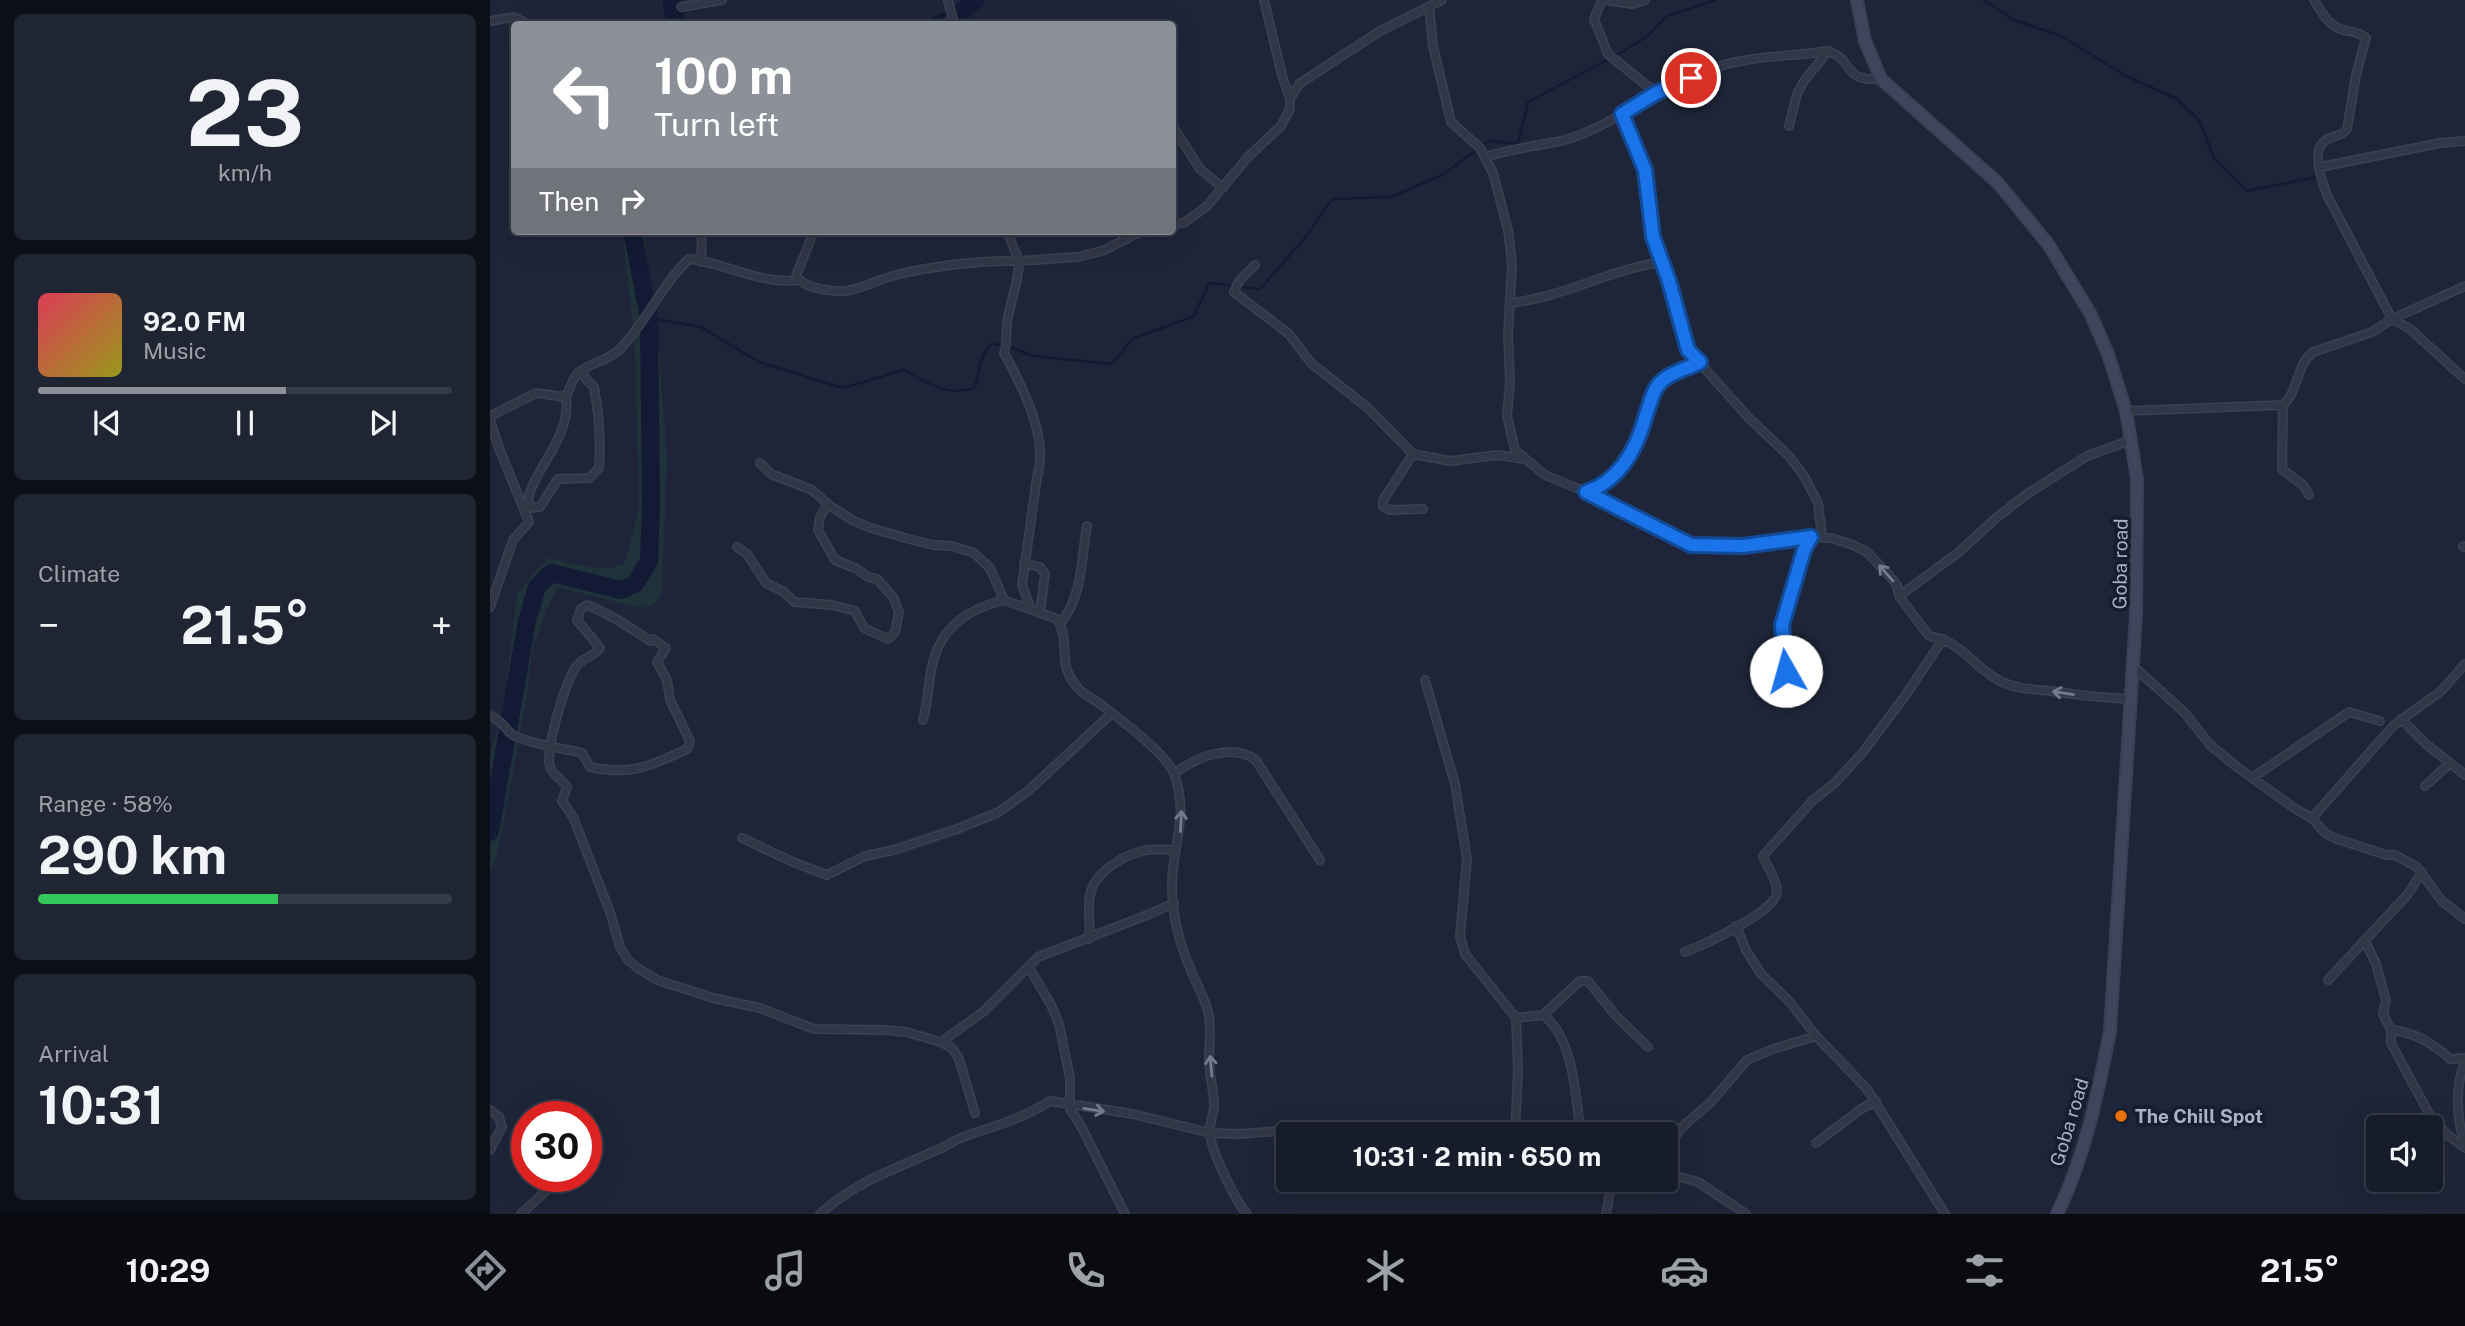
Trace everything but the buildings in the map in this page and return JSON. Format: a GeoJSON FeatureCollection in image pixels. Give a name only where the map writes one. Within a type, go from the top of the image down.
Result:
{"type":"FeatureCollection","features":[{"type":"Feature","properties":{"kind":"main road","name":"Goba road"},"geometry":{"type":"LineString","coordinates":[[1857,0],[1865,41],[1881,79],[1998,183],[2048,244],[2090,313],[2108,354],[2126,411],[2131,440],[2139,513],[2133,666],[2110,1031],[2085,1140],[2060,1213]]}},
{"type":"Feature","properties":{"kind":"street"},"geometry":{"type":"LineString","coordinates":[[681,7],[722,0]]}},
{"type":"Feature","properties":{"kind":"street"},"geometry":{"type":"LineString","coordinates":[[948,0],[953,19],[949,21]]}},
{"type":"Feature","properties":{"kind":"street"},"geometry":{"type":"LineString","coordinates":[[1176,224],[1185,222],[1206,207],[1248,157],[1281,126],[1290,109],[1290,99],[1264,0]]}},
{"type":"Feature","properties":{"kind":"street"},"geometry":{"type":"LineString","coordinates":[[1290,99],[1299,84],[1319,69],[1380,31],[1441,0]]}},
{"type":"Feature","properties":{"kind":"street"},"geometry":{"type":"LineString","coordinates":[[1645,0],[1632,4],[1604,0],[1594,19],[1608,54],[1656,93]]}},
{"type":"Feature","properties":{"kind":"street"},"geometry":{"type":"LineString","coordinates":[[2314,0],[2330,23],[2344,30],[2360,33],[2366,38],[2356,75],[2347,129],[2343,134],[2322,143],[2319,152],[2324,188],[2392,319],[2410,329],[2465,379]]}},
{"type":"Feature","properties":{"kind":"street"},"geometry":{"type":"LineString","coordinates":[[1429,6],[1433,46],[1451,122],[1480,148],[1493,173],[1508,230],[1512,264],[1507,416],[1516,450],[1524,460],[1545,475],[1586,492],[1691,545],[1743,546],[1811,537],[1853,545],[1867,552],[1896,585],[1899,596],[1929,636],[1943,639],[1967,653],[2000,681],[2013,686],[2080,696],[2131,699]]}},
{"type":"Feature","properties":{"kind":"street"},"geometry":{"type":"LineString","coordinates":[[490,21],[512,17],[521,21]]}},
{"type":"Feature","properties":{"kind":"street"},"geometry":{"type":"LineString","coordinates":[[1485,158],[1526,146],[1563,141],[1598,127],[1656,93],[1741,60],[1828,51],[1836,54],[1852,75],[1861,80],[1881,79]]}},
{"type":"Feature","properties":{"kind":"street"},"geometry":{"type":"LineString","coordinates":[[1789,126],[1797,94],[1828,51]]}},
{"type":"Feature","properties":{"kind":"street"},"geometry":{"type":"LineString","coordinates":[[1622,114],[1645,170],[1653,237],[1669,281],[1688,350],[1748,417],[1788,455],[1804,476],[1818,503],[1822,537]]}},
{"type":"Feature","properties":{"kind":"street"},"geometry":{"type":"LineString","coordinates":[[1176,131],[1200,169],[1223,188]]}},
{"type":"Feature","properties":{"kind":"street"},"geometry":{"type":"LineString","coordinates":[[2320,167],[2440,143],[2465,141]]}},
{"type":"Feature","properties":{"kind":"street"},"geometry":{"type":"LineString","coordinates":[[701,262],[702,235]]}},
{"type":"Feature","properties":{"kind":"street"},"geometry":{"type":"LineString","coordinates":[[799,280],[796,276],[797,268],[812,235]]}},
{"type":"Feature","properties":{"kind":"street"},"geometry":{"type":"LineString","coordinates":[[1009,235],[1019,261],[1019,278],[1008,318],[1004,353],[1019,377],[1040,444],[1041,463],[1024,563],[1023,590],[1031,609]]}},
{"type":"Feature","properties":{"kind":"street"},"geometry":{"type":"LineString","coordinates":[[582,371],[594,387],[601,444],[599,468],[589,478],[558,479],[540,507],[533,508],[528,503],[529,494],[564,426],[568,411],[566,397],[578,373],[582,371],[611,357],[620,349],[639,327],[678,270],[690,259],[751,277],[776,281],[799,280],[815,287],[842,291],[908,272],[978,263],[1077,257],[1102,251],[1134,235]]}},
{"type":"Feature","properties":{"kind":"street"},"geometry":{"type":"LineString","coordinates":[[1511,303],[1545,297],[1633,268],[1661,262]]}},
{"type":"Feature","properties":{"kind":"street"},"geometry":{"type":"LineString","coordinates":[[1255,265],[1239,281],[1234,292],[1289,334],[1311,363],[1368,408],[1413,454],[1450,461],[1498,455],[1524,460]]}},
{"type":"Feature","properties":{"kind":"street"},"geometry":{"type":"LineString","coordinates":[[2309,495],[2304,486],[2286,473],[2281,465],[2284,447],[2283,405],[2292,393],[2304,361],[2310,354],[2372,332],[2392,319],[2465,286]]}},
{"type":"Feature","properties":{"kind":"street"},"geometry":{"type":"LineString","coordinates":[[1586,492],[1615,477],[1631,454],[1660,382],[1678,370],[1700,362]]}},
{"type":"Feature","properties":{"kind":"street"},"geometry":{"type":"LineString","coordinates":[[490,606],[513,540],[529,522],[499,448],[490,418],[536,393],[566,397]]}},
{"type":"Feature","properties":{"kind":"street"},"geometry":{"type":"LineString","coordinates":[[2126,411],[2283,405]]}},
{"type":"Feature","properties":{"kind":"street"},"geometry":{"type":"LineString","coordinates":[[1899,596],[1959,552],[2027,494],[2087,456],[2131,440]]}},
{"type":"Feature","properties":{"kind":"street"},"geometry":{"type":"LineString","coordinates":[[1413,454],[1383,500],[1383,506],[1389,510],[1423,509]]}},
{"type":"Feature","properties":{"kind":"street"},"geometry":{"type":"LineString","coordinates":[[760,463],[771,474],[812,490],[854,521],[909,539],[952,546],[974,553],[987,563],[1004,600]]}},
{"type":"Feature","properties":{"kind":"street"},"geometry":{"type":"LineString","coordinates":[[737,547],[747,555],[766,583],[794,602],[831,605],[855,611],[864,628],[888,639],[895,632],[899,612],[893,597],[877,579],[835,560],[818,530],[820,517],[828,504]]}},
{"type":"Feature","properties":{"kind":"street"},"geometry":{"type":"LineString","coordinates":[[1060,624],[1065,618],[1082,575],[1087,526]]}},
{"type":"Feature","properties":{"kind":"street"},"geometry":{"type":"LineString","coordinates":[[1794,688],[1786,671],[1782,625],[1804,550],[1811,537]]}},
{"type":"Feature","properties":{"kind":"street"},"geometry":{"type":"LineString","coordinates":[[1024,563],[1040,567],[1045,574],[1040,612]]}},
{"type":"Feature","properties":{"kind":"street"},"geometry":{"type":"LineString","coordinates":[[923,720],[932,663],[946,634],[962,616],[980,606],[1004,600],[1051,616],[1060,624],[1065,642],[1063,657],[1066,672],[1083,693],[1112,713],[1165,759],[1175,773],[1182,814],[1172,886],[1183,953],[1206,1002],[1210,1020],[1209,1064],[1215,1112],[1210,1133],[1235,1199],[1247,1214]]}},
{"type":"Feature","properties":{"kind":"street"},"geometry":{"type":"LineString","coordinates":[[490,716],[501,720],[513,736],[549,745],[582,753],[590,767],[606,771],[633,771],[687,749],[690,741],[670,700],[667,680],[657,662],[666,648],[653,639],[650,641],[632,631],[614,616],[587,604],[581,609],[577,620],[600,648],[595,655],[585,658],[575,668],[560,705],[549,745],[550,767],[567,787],[562,801],[573,817],[610,912],[620,947],[628,960],[657,980],[713,998],[760,1008],[814,1029],[887,1030],[906,1032],[941,1042],[952,1048],[959,1059],[975,1113]]}},
{"type":"Feature","properties":{"kind":"street"},"geometry":{"type":"LineString","coordinates":[[1685,953],[1707,944],[1766,910],[1777,892],[1763,856],[1812,801],[1835,783],[1863,752],[1943,639]]}},
{"type":"Feature","properties":{"kind":"street"},"geometry":{"type":"LineString","coordinates":[[2312,818],[2401,719],[2441,691],[2465,664]]}},
{"type":"Feature","properties":{"kind":"street"},"geometry":{"type":"LineString","coordinates":[[2133,666],[2185,713],[2210,744],[2252,778],[2312,818],[2325,833],[2334,838],[2386,855],[2395,855],[2411,863],[2422,872],[2441,900],[2465,919]]}},
{"type":"Feature","properties":{"kind":"street"},"geometry":{"type":"LineString","coordinates":[[1425,680],[1455,784],[1467,859],[1461,945],[1465,954],[1516,1018],[1518,1070],[1516,1122]]}},
{"type":"Feature","properties":{"kind":"street"},"geometry":{"type":"LineString","coordinates":[[2252,778],[2349,712],[2380,721]]}},
{"type":"Feature","properties":{"kind":"street"},"geometry":{"type":"LineString","coordinates":[[742,838],[827,875],[865,856],[894,850],[957,830],[999,813],[1028,791],[1112,713]]}},
{"type":"Feature","properties":{"kind":"street"},"geometry":{"type":"LineString","coordinates":[[2401,719],[2449,764],[2465,775]]}},
{"type":"Feature","properties":{"kind":"street"},"geometry":{"type":"LineString","coordinates":[[1175,773],[1208,755],[1227,751],[1248,754],[1255,759],[1268,778],[1320,860]]}},
{"type":"Feature","properties":{"kind":"street"},"geometry":{"type":"LineString","coordinates":[[2425,786],[2449,764]]}},
{"type":"Feature","properties":{"kind":"street"},"geometry":{"type":"LineString","coordinates":[[1089,939],[1087,914],[1090,892],[1102,874],[1123,859],[1144,850],[1175,850]]}},
{"type":"Feature","properties":{"kind":"street"},"geometry":{"type":"LineString","coordinates":[[2328,980],[2408,894],[2422,872]]}},
{"type":"Feature","properties":{"kind":"street"},"geometry":{"type":"LineString","coordinates":[[941,1042],[983,1012],[993,999],[1038,957],[1174,903]]}},
{"type":"Feature","properties":{"kind":"street"},"geometry":{"type":"LineString","coordinates":[[1736,926],[1746,950],[1761,974],[1799,1012],[1816,1036],[1876,1101],[1945,1214]]}},
{"type":"Feature","properties":{"kind":"street"},"geometry":{"type":"LineString","coordinates":[[2365,941],[2376,964],[2386,1000],[2384,1014],[2391,1030],[2391,1043],[2426,1109],[2440,1129],[2465,1145]]}},
{"type":"Feature","properties":{"kind":"street"},"geometry":{"type":"LineString","coordinates":[[1029,967],[1059,1024],[1070,1078],[1070,1109],[1125,1214]]}},
{"type":"Feature","properties":{"kind":"street"},"geometry":{"type":"LineString","coordinates":[[1516,1018],[1543,1015],[1584,980],[1588,981],[1616,1017],[1648,1047]]}},
{"type":"Feature","properties":{"kind":"street"},"geometry":{"type":"LineString","coordinates":[[1543,1015],[1552,1022],[1565,1044],[1579,1122]]}},
{"type":"Feature","properties":{"kind":"street"},"geometry":{"type":"LineString","coordinates":[[2391,1030],[2414,1035],[2450,1059],[2465,1060],[2459,1083],[2459,1110],[2465,1145]]}},
{"type":"Feature","properties":{"kind":"street"},"geometry":{"type":"LineString","coordinates":[[1678,1133],[1711,1102],[1746,1060],[1816,1036]]}},
{"type":"Feature","properties":{"kind":"street"},"geometry":{"type":"LineString","coordinates":[[820,1214],[842,1196],[888,1171],[963,1137],[1034,1112],[1049,1101],[1133,1114],[1210,1133],[1276,1131]]}},
{"type":"Feature","properties":{"kind":"street"},"geometry":{"type":"LineString","coordinates":[[1815,1143],[1876,1101]]}},
{"type":"Feature","properties":{"kind":"street"},"geometry":{"type":"LineString","coordinates":[[490,1110],[499,1117],[502,1127],[490,1150]]}},
{"type":"Feature","properties":{"kind":"street"},"geometry":{"type":"LineString","coordinates":[[1678,1176],[1698,1182],[1746,1214]]}},
{"type":"Feature","properties":{"kind":"street"},"geometry":{"type":"LineString","coordinates":[[520,1214],[544,1192]]}},
{"type":"Feature","properties":{"kind":"street"},"geometry":{"type":"LineString","coordinates":[[1606,1214],[1610,1192]]}},
{"type":"Feature","properties":{"kind":"shaded area"},"geometry":{"type":"Polygon","coordinates":[[[624,235],[644,235],[659,351],[667,459],[662,591],[654,605],[640,608],[558,587],[533,647],[525,707],[497,856],[490,872],[490,756],[503,711],[517,595],[549,558],[598,568],[625,563],[639,509],[635,345],[624,235]]]}},
{"type":"Feature","properties":{"kind":"waterway"},"geometry":{"type":"LineString","coordinates":[[671,0],[675,21]]}},
{"type":"Feature","properties":{"kind":"waterway"},"geometry":{"type":"LineString","coordinates":[[947,21],[976,0]]}},
{"type":"Feature","properties":{"kind":"waterway"},"geometry":{"type":"LineString","coordinates":[[649,318],[701,327],[759,362],[843,388],[904,370],[946,390],[974,388],[984,354],[991,344],[1007,346],[1033,356],[1112,364],[1132,339],[1194,316],[1209,283],[1260,289],[1304,239],[1332,199],[1391,197],[1442,175],[1489,141],[1518,144],[1528,102],[1624,51],[1649,35],[1667,16],[1715,0]]}},
{"type":"Feature","properties":{"kind":"waterway"},"geometry":{"type":"LineString","coordinates":[[1984,0],[2014,20],[2061,36],[2126,76],[2177,99],[2199,120],[2214,158],[2247,191],[2317,177]]}},
{"type":"Feature","properties":{"kind":"waterway"},"geometry":{"type":"LineString","coordinates":[[490,832],[527,621],[537,587],[551,573],[621,590],[635,584],[649,561],[649,318],[633,235]]}},
{"type":"Feature","properties":{"kind":"place","name":"The Chill Spot"},"geometry":{"type":"Point","coordinates":[2121,1116]}},
{"type":"Feature","properties":{"kind":"route"},"geometry":{"type":"LineString","coordinates":[[1691,78],[1656,93],[1622,114],[1645,170],[1653,237],[1669,281],[1676,313],[1688,350],[1700,362],[1678,370],[1660,382],[1631,454],[1615,477],[1586,492],[1691,545],[1743,546],[1811,537],[1804,550],[1782,625],[1786,671]]}}]}
